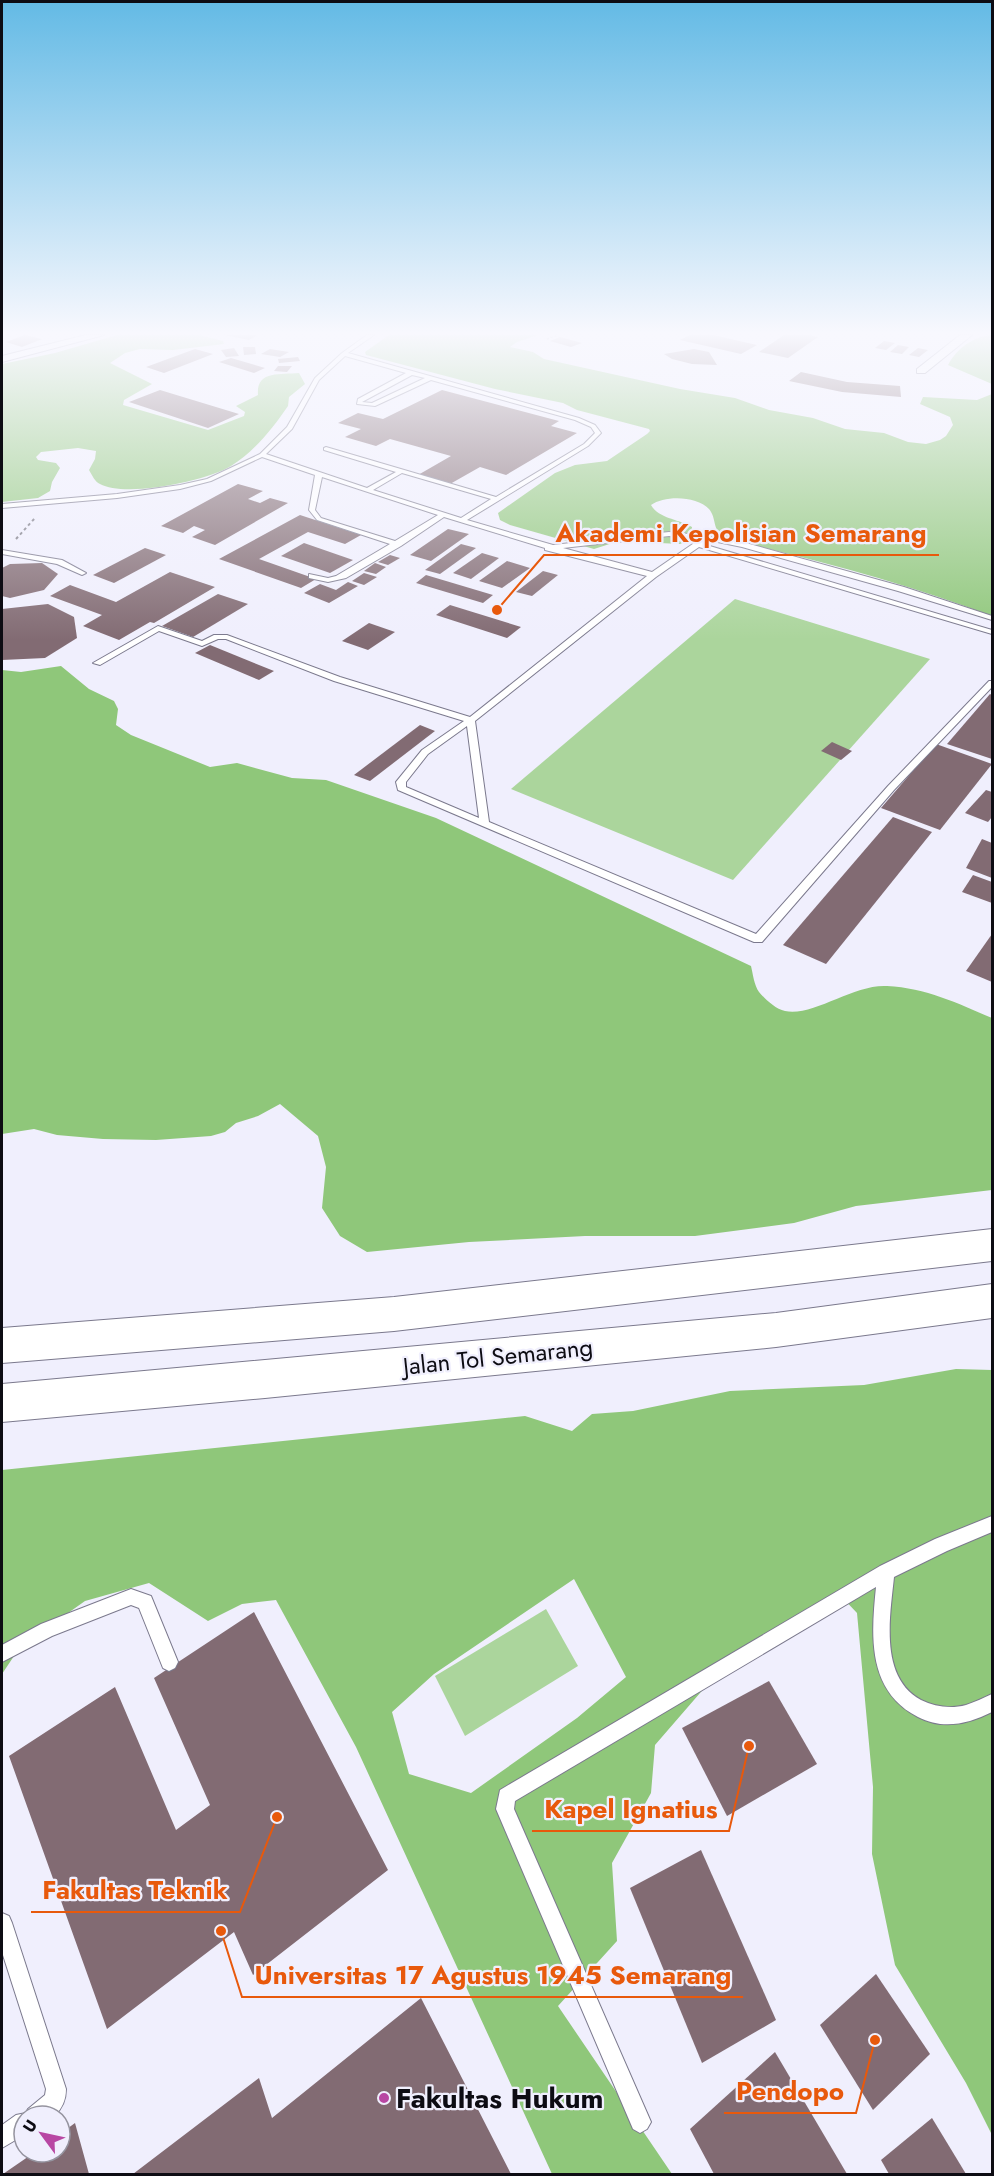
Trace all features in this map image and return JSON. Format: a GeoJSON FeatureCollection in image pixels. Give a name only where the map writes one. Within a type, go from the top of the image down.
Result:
{"type":"FeatureCollection","features":[{"type":"Feature","properties":{"kind":"highway"},"geometry":{"type":"LineString","coordinates":[[2,1346],[394,1314],[993,1245]]}},
{"type":"Feature","properties":{"kind":"highway","name":"Jalan Tol Semarang"},"geometry":{"type":"LineString","coordinates":[[2,1403],[277,1379],[776,1330],[993,1301]]}},
{"type":"Feature","properties":{"kind":"lane"},"geometry":{"type":"LineString","coordinates":[[2,506],[180,487],[209,480],[262,455],[281,437]]}},
{"type":"Feature","properties":{"kind":"lane"},"geometry":{"type":"LineString","coordinates":[[462,520],[586,445],[594,437]]}},
{"type":"Feature","properties":{"kind":"lane"},"geometry":{"type":"LineString","coordinates":[[326,449],[497,499]]}},
{"type":"Feature","properties":{"kind":"lane"},"geometry":{"type":"LineString","coordinates":[[262,455],[366,491],[549,548],[653,575]]}},
{"type":"Feature","properties":{"kind":"lane"},"geometry":{"type":"LineString","coordinates":[[366,491],[402,471]]}},
{"type":"Feature","properties":{"kind":"lane"},"geometry":{"type":"LineString","coordinates":[[318,474],[312,510],[319,519],[398,544]]}},
{"type":"Feature","properties":{"kind":"lane"},"geometry":{"type":"LineString","coordinates":[[312,576],[333,581],[398,544],[444,514]]}},
{"type":"Feature","properties":{"kind":"lane"},"geometry":{"type":"LineString","coordinates":[[549,548],[652,536],[743,545],[993,618]]}},
{"type":"Feature","properties":{"kind":"lane"},"geometry":{"type":"LineString","coordinates":[[703,541],[653,575],[471,720],[425,752],[400,785],[405,790],[485,825],[758,939],[891,788],[993,683]]}},
{"type":"Feature","properties":{"kind":"lane"},"geometry":{"type":"LineString","coordinates":[[703,541],[993,632]]}},
{"type":"Feature","properties":{"kind":"lane"},"geometry":{"type":"LineString","coordinates":[[2,552],[58,562],[82,573]]}},
{"type":"Feature","properties":{"kind":"lane"},"geometry":{"type":"LineString","coordinates":[[97,663],[159,628],[202,644],[217,637],[227,637],[337,679],[471,720]]}},
{"type":"Feature","properties":{"kind":"lane"},"geometry":{"type":"LineString","coordinates":[[471,720],[485,825]]}},
{"type":"Feature","properties":{"kind":"lane"},"geometry":{"type":"LineString","coordinates":[[640,2122],[505,1809],[505,1798],[886,1572],[941,1545],[993,1524]]}},
{"type":"Feature","properties":{"kind":"lane"},"geometry":{"type":"LineString","coordinates":[[886,1572],[881,1638],[886,1673],[899,1693],[914,1707],[939,1716],[972,1714],[993,1703]]}},
{"type":"Feature","properties":{"kind":"lane"},"geometry":{"type":"LineString","coordinates":[[2,1654],[47,1630],[131,1597],[145,1602],[169,1662]]}},
{"type":"Feature","properties":{"kind":"lane"},"geometry":{"type":"LineString","coordinates":[[2,1923],[56,2090],[57,2098],[54,2104]]}},
{"type":"Feature","properties":{"kind":"path"},"geometry":{"type":"LineString","coordinates":[[9,544],[32,524],[45,502]]}},
{"type":"Feature","properties":{"kind":"green space"},"geometry":{"type":"Polygon","coordinates":[[[2,437],[264,437],[239,460],[220,472],[186,482],[146,488],[112,488],[98,483],[89,470],[95,459],[96,451],[78,448],[41,452],[36,457],[38,460],[56,463],[60,468],[50,491],[38,498],[2,502],[2,437]]]}},
{"type":"Feature","properties":{"kind":"green space"},"geometry":{"type":"Polygon","coordinates":[[[643,437],[893,437],[908,442],[926,444],[945,437],[992,437],[992,616],[859,572],[723,538],[717,531],[709,509],[689,499],[672,498],[651,505],[664,516],[692,527],[692,539],[680,544],[619,541],[594,549],[510,525],[500,520],[498,513],[555,473],[575,465],[607,461],[643,437]]]}},
{"type":"Feature","properties":{"kind":"green space"},"geometry":{"type":"Polygon","coordinates":[[[735,599],[930,659],[733,880],[511,789],[735,599]]]}},
{"type":"Feature","properties":{"kind":"green space"},"geometry":{"type":"Polygon","coordinates":[[[61,666],[89,689],[114,701],[118,709],[116,725],[131,735],[210,767],[237,763],[292,778],[326,780],[436,818],[751,966],[759,992],[781,1010],[796,1012],[861,990],[887,986],[928,993],[992,1018],[992,1190],[856,1206],[794,1223],[695,1236],[585,1236],[469,1242],[367,1252],[340,1236],[322,1208],[326,1167],[318,1136],[280,1104],[258,1116],[236,1123],[225,1132],[211,1136],[156,1140],[103,1139],[57,1135],[34,1129],[2,1134],[2,670],[21,672],[61,666]]]}},
{"type":"Feature","properties":{"kind":"green space"},"geometry":{"type":"Polygon","coordinates":[[[956,1369],[992,1370],[992,2135],[966,2083],[895,1965],[872,1854],[873,1787],[857,1613],[839,1594],[713,1678],[655,1745],[651,1793],[612,1863],[617,1941],[558,2006],[672,2174],[552,2174],[356,1747],[276,1600],[242,1604],[208,1621],[149,1583],[85,1601],[20,1647],[2,1674],[2,1470],[525,1416],[572,1431],[592,1414],[633,1411],[730,1391],[864,1385],[956,1369]],[[574,1579],[434,1674],[392,1712],[409,1774],[471,1793],[577,1718],[626,1677],[574,1579]]]}},
{"type":"Feature","properties":{"kind":"green space"},"geometry":{"type":"Polygon","coordinates":[[[546,1609],[578,1666],[465,1736],[435,1676],[546,1609]]]}},
{"type":"Feature","properties":{"kind":"building"},"geometry":{"type":"Polygon","coordinates":[[[345,437],[571,437],[506,475],[480,467],[450,484],[418,475],[451,456],[390,439],[376,446],[345,437]]]}},
{"type":"Feature","properties":{"kind":"building"},"geometry":{"type":"Polygon","coordinates":[[[238,484],[263,491],[248,499],[260,503],[270,498],[288,503],[215,545],[192,537],[205,530],[194,526],[183,533],[161,526],[238,484]]]}},
{"type":"Feature","properties":{"kind":"building"},"geometry":{"type":"Polygon","coordinates":[[[300,515],[361,535],[345,544],[308,532],[259,559],[316,579],[301,588],[219,559],[300,515]]]}},
{"type":"Feature","properties":{"kind":"building"},"geometry":{"type":"Polygon","coordinates":[[[448,529],[469,534],[431,561],[410,555],[448,529]]]}},
{"type":"Feature","properties":{"kind":"building"},"geometry":{"type":"Polygon","coordinates":[[[304,543],[353,560],[330,573],[281,556],[304,543]]]}},
{"type":"Feature","properties":{"kind":"building"},"geometry":{"type":"Polygon","coordinates":[[[461,544],[476,548],[440,574],[425,570],[461,544]]]}},
{"type":"Feature","properties":{"kind":"building"},"geometry":{"type":"Polygon","coordinates":[[[145,548],[166,555],[114,583],[93,575],[145,548]]]}},
{"type":"Feature","properties":{"kind":"building"},"geometry":{"type":"Polygon","coordinates":[[[482,553],[499,558],[471,579],[453,573],[482,553]]]}},
{"type":"Feature","properties":{"kind":"building"},"geometry":{"type":"Polygon","coordinates":[[[390,555],[400,558],[388,565],[378,562],[390,555]]]}},
{"type":"Feature","properties":{"kind":"building"},"geometry":{"type":"Polygon","coordinates":[[[507,561],[530,568],[502,588],[479,581],[507,561]]]}},
{"type":"Feature","properties":{"kind":"building"},"geometry":{"type":"Polygon","coordinates":[[[42,563],[58,574],[44,590],[10,598],[2,596],[2,568],[10,564],[42,563]]]}},
{"type":"Feature","properties":{"kind":"building"},"geometry":{"type":"Polygon","coordinates":[[[375,563],[386,567],[376,574],[364,571],[375,563]]]}},
{"type":"Feature","properties":{"kind":"building"},"geometry":{"type":"Polygon","coordinates":[[[543,571],[558,575],[532,596],[516,592],[543,571]]]}},
{"type":"Feature","properties":{"kind":"building"},"geometry":{"type":"Polygon","coordinates":[[[170,572],[215,587],[154,623],[150,622],[119,640],[83,626],[102,615],[50,596],[70,585],[116,602],[170,572]]]}},
{"type":"Feature","properties":{"kind":"building"},"geometry":{"type":"Polygon","coordinates":[[[364,573],[377,577],[364,585],[352,581],[364,573]]]}},
{"type":"Feature","properties":{"kind":"building"},"geometry":{"type":"Polygon","coordinates":[[[426,575],[493,595],[483,603],[416,583],[426,575]]]}},
{"type":"Feature","properties":{"kind":"building"},"geometry":{"type":"Polygon","coordinates":[[[348,582],[358,586],[329,603],[304,593],[320,584],[336,590],[348,582]]]}},
{"type":"Feature","properties":{"kind":"building"},"geometry":{"type":"Polygon","coordinates":[[[218,594],[248,604],[193,637],[162,626],[218,594]]]}},
{"type":"Feature","properties":{"kind":"building"},"geometry":{"type":"Polygon","coordinates":[[[48,604],[74,617],[77,638],[45,658],[2,660],[2,609],[48,604]]]}},
{"type":"Feature","properties":{"kind":"building"},"geometry":{"type":"Polygon","coordinates":[[[450,605],[521,627],[507,638],[436,615],[450,605]]]}},
{"type":"Feature","properties":{"kind":"building"},"geometry":{"type":"Polygon","coordinates":[[[369,623],[395,632],[368,650],[342,641],[369,623]]]}},
{"type":"Feature","properties":{"kind":"building"},"geometry":{"type":"Polygon","coordinates":[[[210,645],[274,671],[259,680],[195,653],[210,645]]]}},
{"type":"Feature","properties":{"kind":"building"},"geometry":{"type":"Polygon","coordinates":[[[990,694],[992,695],[992,759],[947,744],[990,694]]]}},
{"type":"Feature","properties":{"kind":"building"},"geometry":{"type":"Polygon","coordinates":[[[420,725],[435,731],[370,781],[354,775],[420,725]]]}},
{"type":"Feature","properties":{"kind":"building"},"geometry":{"type":"Polygon","coordinates":[[[832,742],[852,751],[841,760],[821,751],[832,742]]]}},
{"type":"Feature","properties":{"kind":"building"},"geometry":{"type":"Polygon","coordinates":[[[936,744],[992,764],[940,830],[881,808],[936,744]]]}},
{"type":"Feature","properties":{"kind":"building"},"geometry":{"type":"Polygon","coordinates":[[[986,790],[992,792],[992,817],[988,822],[965,813],[986,790]]]}},
{"type":"Feature","properties":{"kind":"building"},"geometry":{"type":"Polygon","coordinates":[[[893,817],[932,832],[826,964],[783,945],[893,817]]]}},
{"type":"Feature","properties":{"kind":"building"},"geometry":{"type":"Polygon","coordinates":[[[982,839],[992,843],[992,878],[966,868],[982,839]]]}},
{"type":"Feature","properties":{"kind":"building"},"geometry":{"type":"Polygon","coordinates":[[[973,875],[992,882],[992,903],[962,892],[973,875]]]}},
{"type":"Feature","properties":{"kind":"building"},"geometry":{"type":"Polygon","coordinates":[[[992,934],[992,982],[966,971],[992,934]]]}},
{"type":"Feature","properties":{"kind":"building"},"geometry":{"type":"Polygon","coordinates":[[[254,1612],[388,1870],[253,1975],[234,1932],[107,2029],[9,1756],[115,1687],[176,1830],[210,1805],[154,1678],[254,1612]]]}},
{"type":"Feature","properties":{"kind":"building"},"geometry":{"type":"Polygon","coordinates":[[[769,1681],[817,1764],[727,1816],[682,1728],[769,1681]]]}},
{"type":"Feature","properties":{"kind":"building"},"geometry":{"type":"Polygon","coordinates":[[[701,1850],[776,2020],[702,2063],[630,1888],[701,1850]]]}},
{"type":"Feature","properties":{"kind":"building"},"geometry":{"type":"Polygon","coordinates":[[[876,1974],[930,2054],[873,2110],[820,2025],[876,1974]]]}},
{"type":"Feature","properties":{"kind":"building","name":"Fakultas Hukum"},"geometry":{"type":"Polygon","coordinates":[[[421,1998],[511,2174],[133,2174],[259,2078],[272,2118],[421,1998]]]}},
{"type":"Feature","properties":{"kind":"building"},"geometry":{"type":"Polygon","coordinates":[[[775,2052],[847,2174],[714,2174],[690,2129],[775,2052]]]}},
{"type":"Feature","properties":{"kind":"building"},"geometry":{"type":"Polygon","coordinates":[[[932,2118],[966,2174],[889,2174],[881,2160],[932,2118]]]}},
{"type":"Feature","properties":{"kind":"building"},"geometry":{"type":"Polygon","coordinates":[[[75,2123],[89,2174],[3,2174],[18,2164],[72,2164],[72,2125],[75,2123]]]}},
{"type":"Feature","properties":{"kind":"place","name":"Akademi Kepolisian Semarang"},"geometry":{"type":"Point","coordinates":[497,610]}},
{"type":"Feature","properties":{"kind":"place","name":"Kapel Ignatius"},"geometry":{"type":"Point","coordinates":[749,1746]}},
{"type":"Feature","properties":{"kind":"place","name":"Fakultas Teknik"},"geometry":{"type":"Point","coordinates":[277,1817]}},
{"type":"Feature","properties":{"kind":"place","name":"Universitas 17 Agustus 1945 Semarang"},"geometry":{"type":"Point","coordinates":[221,1931]}},
{"type":"Feature","properties":{"kind":"place","name":"Pendopo"},"geometry":{"type":"Point","coordinates":[875,2040]}},
{"type":"Feature","properties":{"kind":"place","name":"Fakultas Hukum"},"geometry":{"type":"Point","coordinates":[384,2098]}}]}
